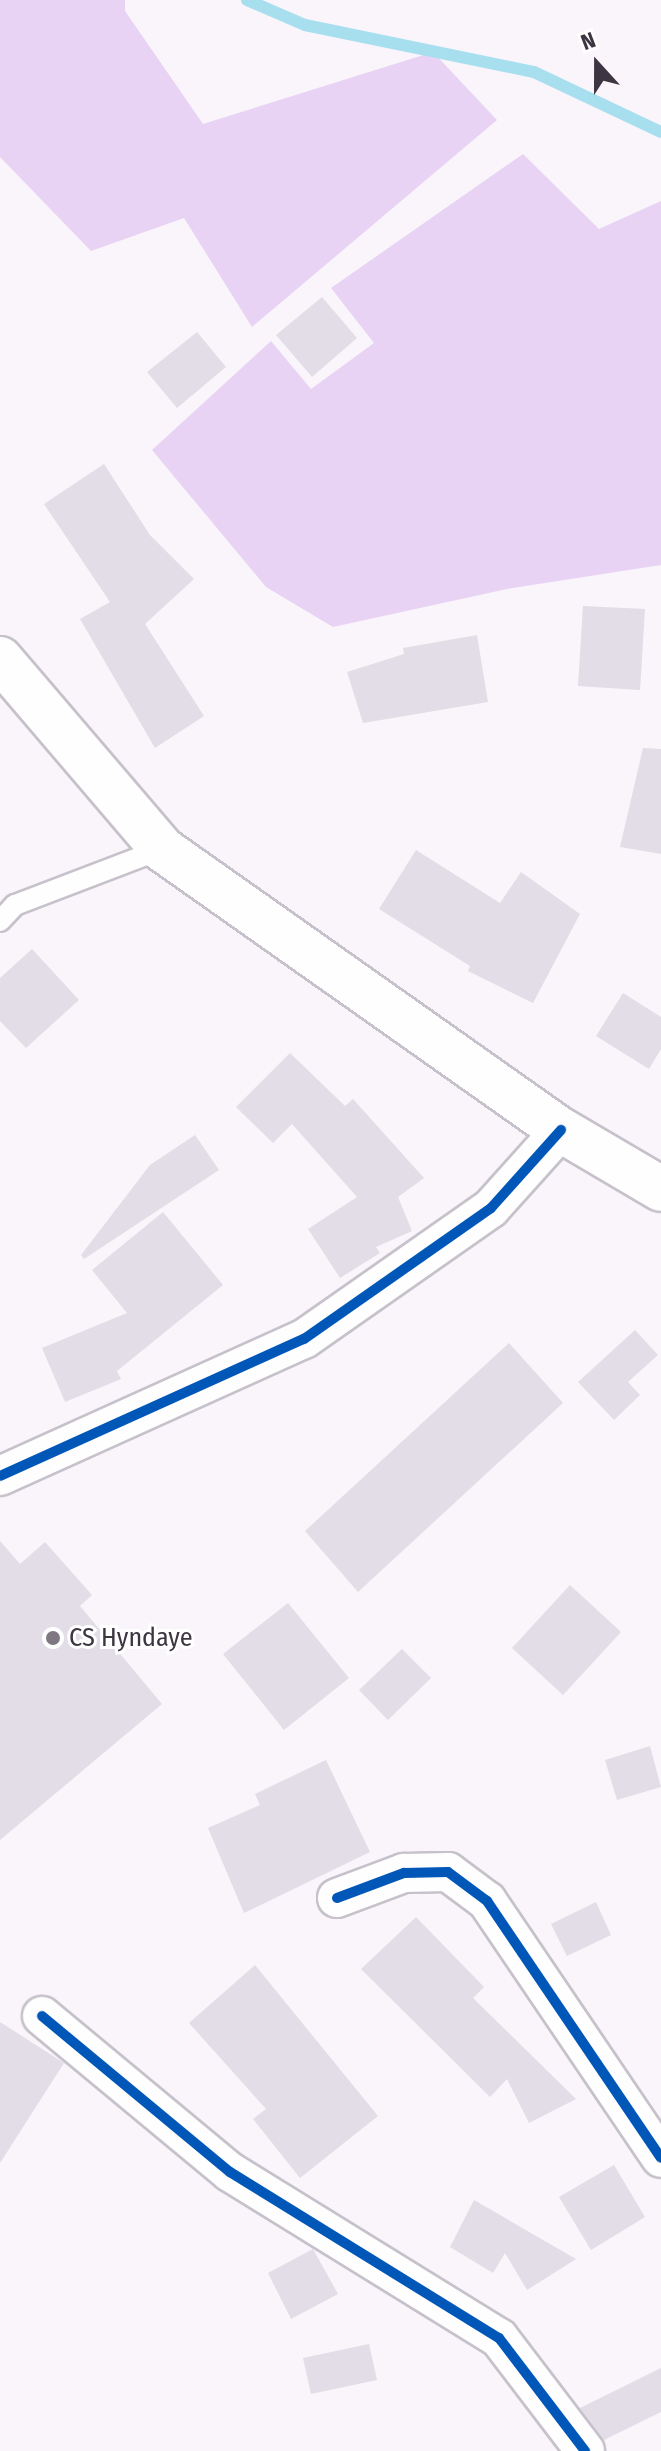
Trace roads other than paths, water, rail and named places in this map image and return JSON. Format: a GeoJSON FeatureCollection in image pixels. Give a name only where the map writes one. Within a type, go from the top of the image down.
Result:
{"type":"FeatureCollection","features":[{"type":"Feature","properties":{"kind":"highway"},"geometry":{"type":"LineString","coordinates":[[0,659],[162,849],[561,1130],[661,1189]]}},
{"type":"Feature","properties":{"kind":"street"},"geometry":{"type":"LineString","coordinates":[[0,1476],[304,1339],[491,1208],[561,1130]]}},
{"type":"Feature","properties":{"kind":"street"},"geometry":{"type":"LineString","coordinates":[[337,1898],[404,1873],[448,1872],[487,1901],[661,2158]]}},
{"type":"Feature","properties":{"kind":"street"},"geometry":{"type":"LineString","coordinates":[[42,2016],[230,2172],[499,2338],[585,2451]]}},
{"type":"Feature","properties":{"kind":"lane"},"geometry":{"type":"LineString","coordinates":[[0,921],[15,905],[162,849]]}},
{"type":"Feature","properties":{"kind":"waterway"},"geometry":{"type":"LineString","coordinates":[[247,0],[305,25],[534,72],[661,132]]}},
{"type":"Feature","properties":{"kind":"place","name":"CS Hyndaye"},"geometry":{"type":"Point","coordinates":[53,1638]}}]}
